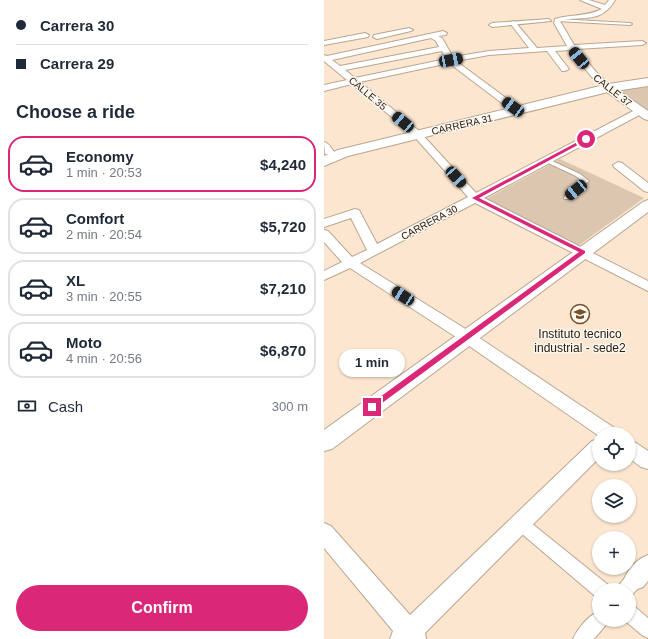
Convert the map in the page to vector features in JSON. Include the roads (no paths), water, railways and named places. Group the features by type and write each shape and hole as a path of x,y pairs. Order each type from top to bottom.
{"main road":[{"name":"CARRERA 31","path":"328,152 343,154 416,133 606,87 648,79"},
{"name":"CARRERA 31","path":"606,87 648,82"}],"street":[{"path":"583,0 606,8"},
{"path":"492,25 590,16 606,8 612,0"},
{"name":"CALLE 37","path":"553,20 557,23 571,48 595,77 606,87 644,114"},
{"path":"513,23 535,50"},
{"path":"396,44 377,37 409,30"},
{"path":"325,58 443,33"},
{"path":"324,43 365,35"},
{"path":"432,36 439,40 453,63 516,109"},
{"path":"324,88 489,53 642,43"},
{"path":"339,69 444,48"},
{"path":"549,49 565,69"},
{"name":"CALLE 35","path":"325,58 416,133 475,198 583,252 648,287"},
{"name":"CARRERA 30","path":"324,276 546,160 644,114"},
{"path":"618,165 648,189"},
{"path":"324,442 648,205"},
{"path":"324,223 355,213 374,251"},
{"path":"324,234 351,262 467,337 600,427"},
{"path":"324,533 409,637 520,523 592,453"},
{"path":"636,453 648,461"},
{"path":"520,523 593,583"},
{"path":"636,619 648,629"},
{"path":"582,639 593,627"}],"lane":[{"path":"553,20 630,24"},
{"path":"546,160 578,175 586,181 566,198"}],"place":[{"name":"Instituto tecnico industrial - sede2","path":"580,314"}]}
